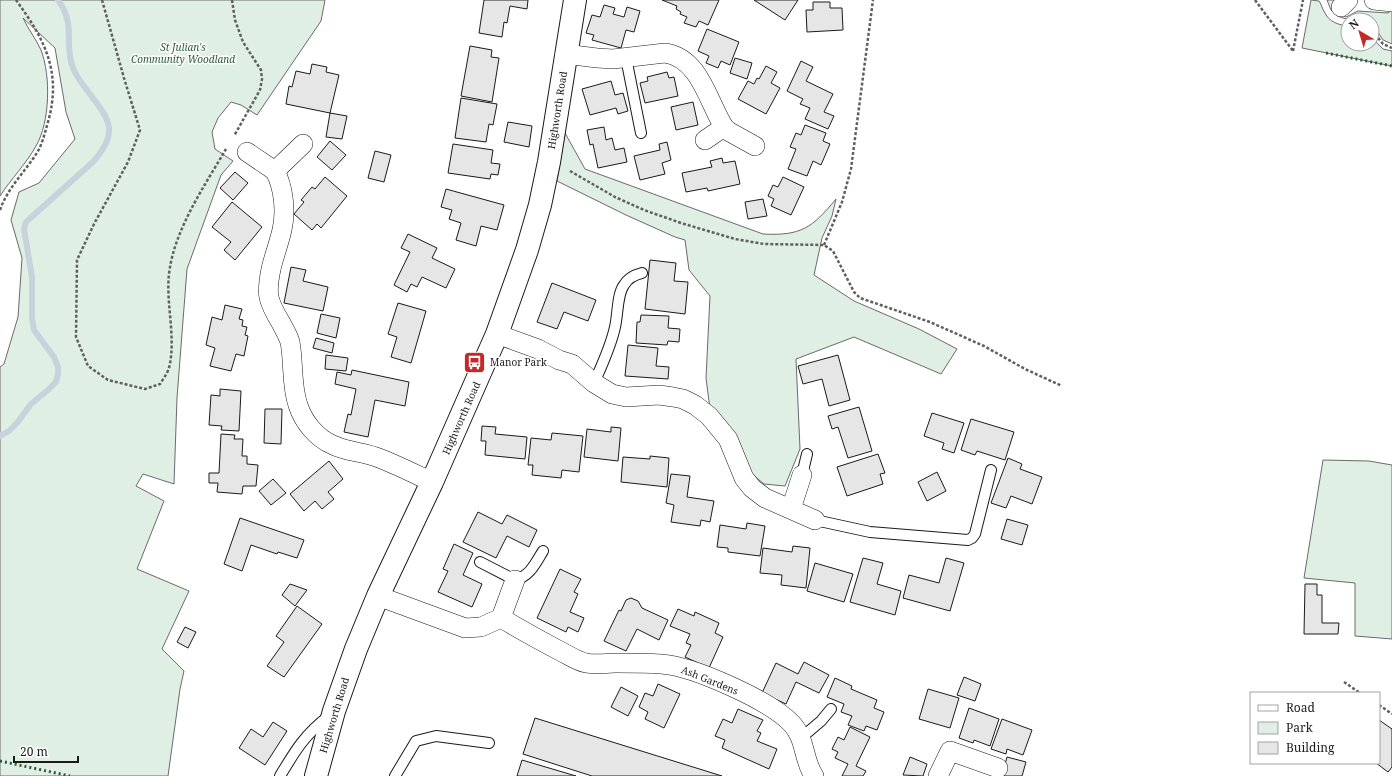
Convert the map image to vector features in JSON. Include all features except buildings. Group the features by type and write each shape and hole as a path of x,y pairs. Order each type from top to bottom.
{"street":[{"name":"Highworth Road","path":"316,776 334,713 356,649 378,596 432,482 497,334 527,250 540,205 549,162 565,54 575,0"},
{"path":"1374,0 1392,2"},
{"path":"565,54 598,58 626,58 665,53 671,54 683,60 699,78 724,127 728,131 754,146"},
{"path":"705,140 724,127"},
{"path":"275,171 304,144"},
{"path":"247,152 275,171 278,176 282,193 284,215 282,231 272,266 268,299 290,340 294,387 298,405 304,419 317,434 333,446 380,458 432,482"},
{"path":"497,334 538,349 559,360 572,364 594,383 612,394 626,397 673,397 683,399 695,405 709,416 728,439 744,478 752,488 765,498 816,520"},
{"path":"791,509 802,475"},
{"path":"378,596 465,628 481,627 501,618 515,580"},
{"name":"Ash Gardens","path":"501,618 577,661 587,664 664,664 691,670 770,707 785,717 793,725 804,743 808,766 814,776"},
{"path":"938,776 950,751 998,768"}],"lane":[{"path":"626,58 642,133"},
{"path":"594,383 615,329 620,293 623,285 634,276 642,273"},
{"path":"802,475 807,454"},
{"path":"816,520 870,532 968,540 975,534 992,470"},
{"path":"480,562 515,580 527,576 543,551"},
{"path":"801,738 821,721 831,709"},
{"path":"280,776 303,739 313,729 334,713"},
{"path":"395,776 416,742 436,736 489,743"}],"path":[{"path":"0,210 9,192 38,152 43,142 51,112 53,85 52,68 45,48 26,13 16,0"},
{"path":"102,0 140,130 128,162 94,224 77,260 76,337 88,366 108,380 145,389 160,384 168,370 172,354 169,291 170,267 179,236 193,206 230,143"},
{"path":"232,0 235,20 243,42 261,70 262,80 260,90 233,138"},
{"path":"824,245 842,202 851,170 873,0"},
{"path":"1255,0 1293,51 1302,0"},
{"path":"1380,40 1383,44 1392,48"},
{"path":"549,162 571,172 615,197 644,210 681,223 735,239 764,244 824,245 833,251 854,292 860,298 930,322 984,346 1025,369 1062,386"},
{"path":"1344,682 1359,692"},
{"path":"1380,707 1392,714"}],"green space":[{"name":"St Julian's Community Woodland","path":"0,0 325,0 321,21 257,115 241,105 231,102 218,118 212,132 215,149 233,161 221,175 187,269 177,398 174,484 143,474 136,486 164,501 137,569 189,591 162,649 184,671 180,689 168,776 0,776 0,367 4,364 18,317 22,258 11,220 19,192 39,183 75,139 66,112 55,48 23,18 41,50 48,85 48,99 41,136 28,159 0,196"},
{"path":"1311,0 1319,1 1329,19 1340,24 1340,52 1380,52 1380,46 1383,49 1392,51 1392,66 1302,48"},
{"path":"1327,0 1335,0 1335,12 1340,14 1340,17 1337,16 1331,10"},
{"path":"1392,10 1392,44 1383,40 1380,35 1380,12 1388,13"},
{"path":"565,133 585,169 763,234 787,233 805,228 820,217 836,199 832,216 822,238 814,275 854,301 919,329 957,349 941,374 854,337 796,359 800,449 785,486 764,484 752,474 710,409 706,378 710,296 689,270 685,240 626,215 557,181"},
{"path":"1323,460 1369,461 1392,465 1392,639 1355,636 1355,583 1304,578"}],"waterway":[{"path":"0,436 9,431 31,404 56,382 58,374 58,367 54,357 34,330 32,319 32,277 24,229 26,222 94,161 104,146 109,133 109,128 104,113 81,83 73,68 70,59 67,18 64,9 58,0"}],"hedge":[{"path":"1326,53 1392,66"},
{"path":"0,761 70,776"}],"place":[{"name":"Manor Park","path":"475,362"}]}
